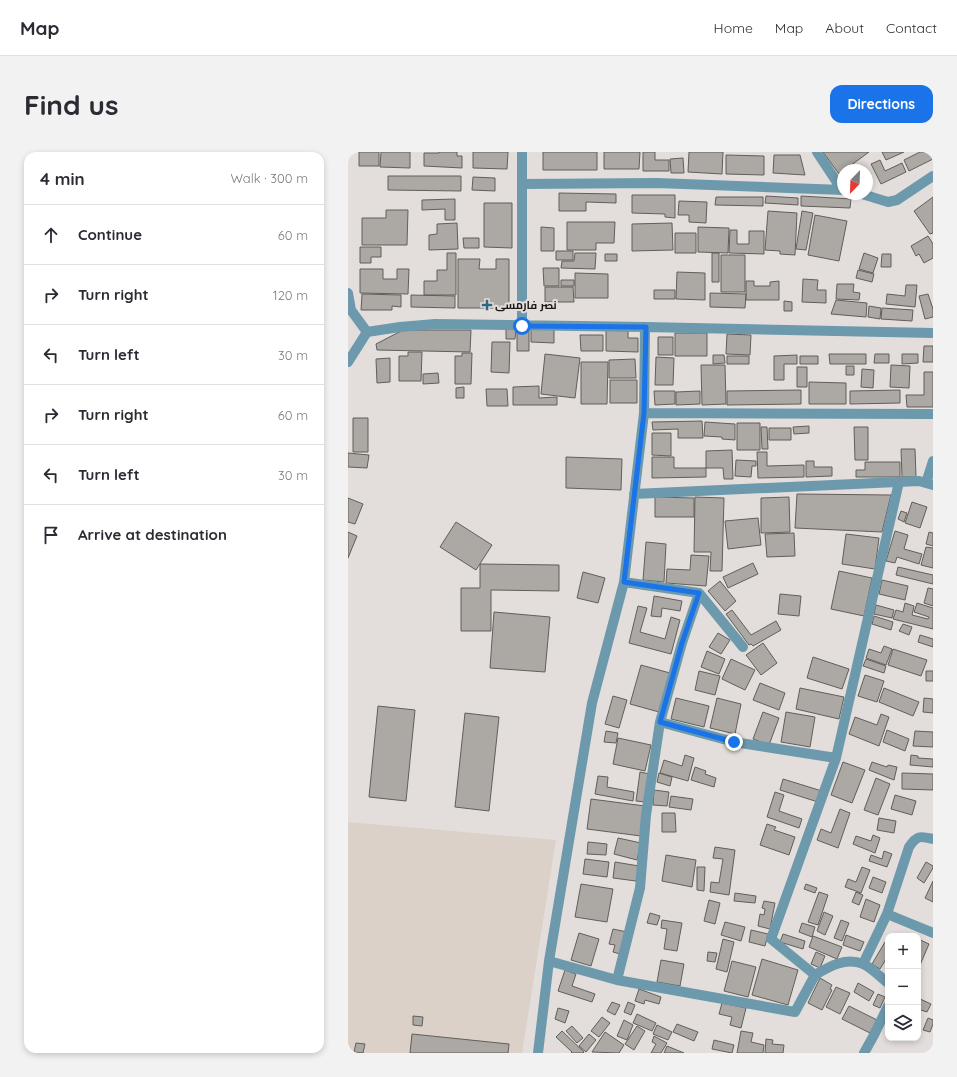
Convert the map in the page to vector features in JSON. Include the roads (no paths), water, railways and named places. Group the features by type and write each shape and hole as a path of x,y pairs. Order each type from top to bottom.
{"street":[{"path":"522,152 522,326"},
{"path":"816,152 837,182"},
{"path":"873,197 888,202 897,200 933,176"},
{"path":"522,184 657,183 837,190"},
{"path":"348,293 351,310 367,332"},
{"path":"348,362 367,332 435,324 933,333"},
{"path":"538,1053 549,961 592,703 624,582 644,413 646,327"},
{"path":"644,413 933,414"},
{"path":"634,494 919,481 930,484 933,462"},
{"path":"815,975 771,939 836,758 899,482"},
{"path":"624,582 699,593 743,647"},
{"path":"617,980 640,888 646,815 660,722 682,643 699,593"},
{"path":"660,722 734,742 836,758"},
{"path":"863,964 886,914 909,847 914,839 920,836 933,839"},
{"path":"886,914 933,933"},
{"path":"549,961 617,980 795,1012 815,975 830,966 848,960 863,964 885,981"},
{"path":"864,1053 885,1012"}],"place":[{"name":"نصر فارمسی","path":"487,305"}]}
